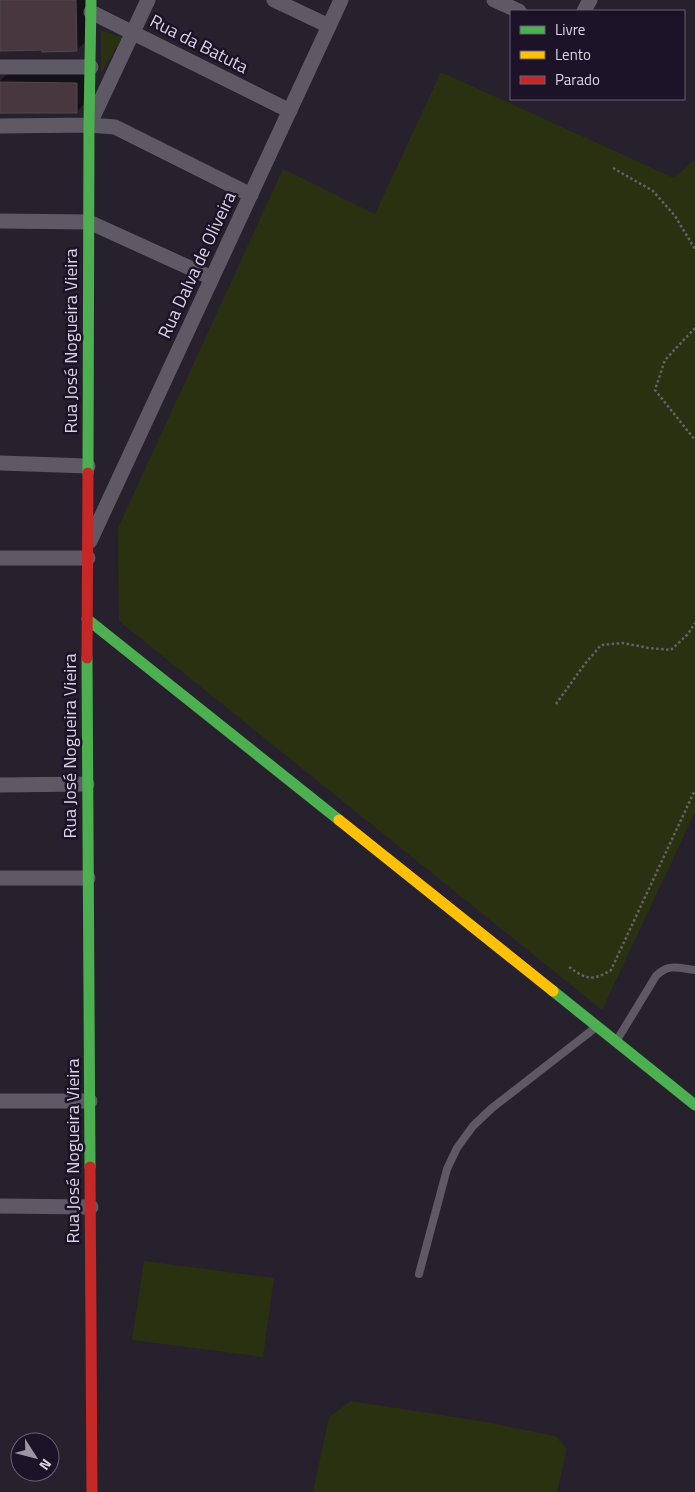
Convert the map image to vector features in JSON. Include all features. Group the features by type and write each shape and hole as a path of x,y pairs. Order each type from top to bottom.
{"street":[{"path":"89,125 148,0"},
{"path":"274,0 329,26"},
{"name":"Rua Dalva de Oliveira","path":"88,552 341,0"},
{"path":"494,0 517,10"},
{"name":"Rua da Batuta","path":"91,6 132,32 290,111"},
{"name":"Rua José Nogueira Vieira","path":"91,6 87,784 92,1492"},
{"path":"0,67 91,67"},
{"path":"0,126 89,125 115,127 251,195"},
{"path":"0,222 89,222 212,278"},
{"path":"0,463 88,466"},
{"path":"0,558 88,552"},
{"path":"87,619 695,1105"},
{"path":"0,785 87,784"},
{"path":"0,878 88,878"},
{"path":"0,1101 90,1101"},
{"path":"0,1206 91,1207"}],"lane":[{"path":"616,1042 656,976 664,969 675,967 695,970"},
{"path":"419,1274 447,1170 457,1148 473,1126 492,1108 597,1027"}],"path":[{"path":"613,168 653,190 675,216 695,249"},
{"path":"695,328 665,360 655,390 695,440"},
{"path":"556,704 601,645 623,643 671,650 688,634 695,623"},
{"path":"569,967 581,975 597,978 611,970 695,790"}],"green space":[{"path":"101,30 122,38 101,73"},
{"path":"441,72 674,178 695,159 695,812 602,1010 119,621 118,528 283,169 375,214"},
{"path":"144,1261 274,1278 263,1357 132,1340"},
{"path":"351,1401 486,1422 555,1436 567,1449 557,1492 313,1492 329,1417"}],"building":[{"path":"0,0 76,0 77,51 0,51"},
{"path":"0,82 77,83 77,113 0,113"}],"traffic: fast":[{"path":"88,473 91,0"},
{"path":"87,619 339,820"},
{"path":"87,658 90,1167"},
{"path":"553,991 695,1105"}],"traffic: slow":[{"path":"339,820 553,991"}],"traffic: jam":[{"path":"87,658 88,473"},
{"path":"90,1167 92,1492"}]}
